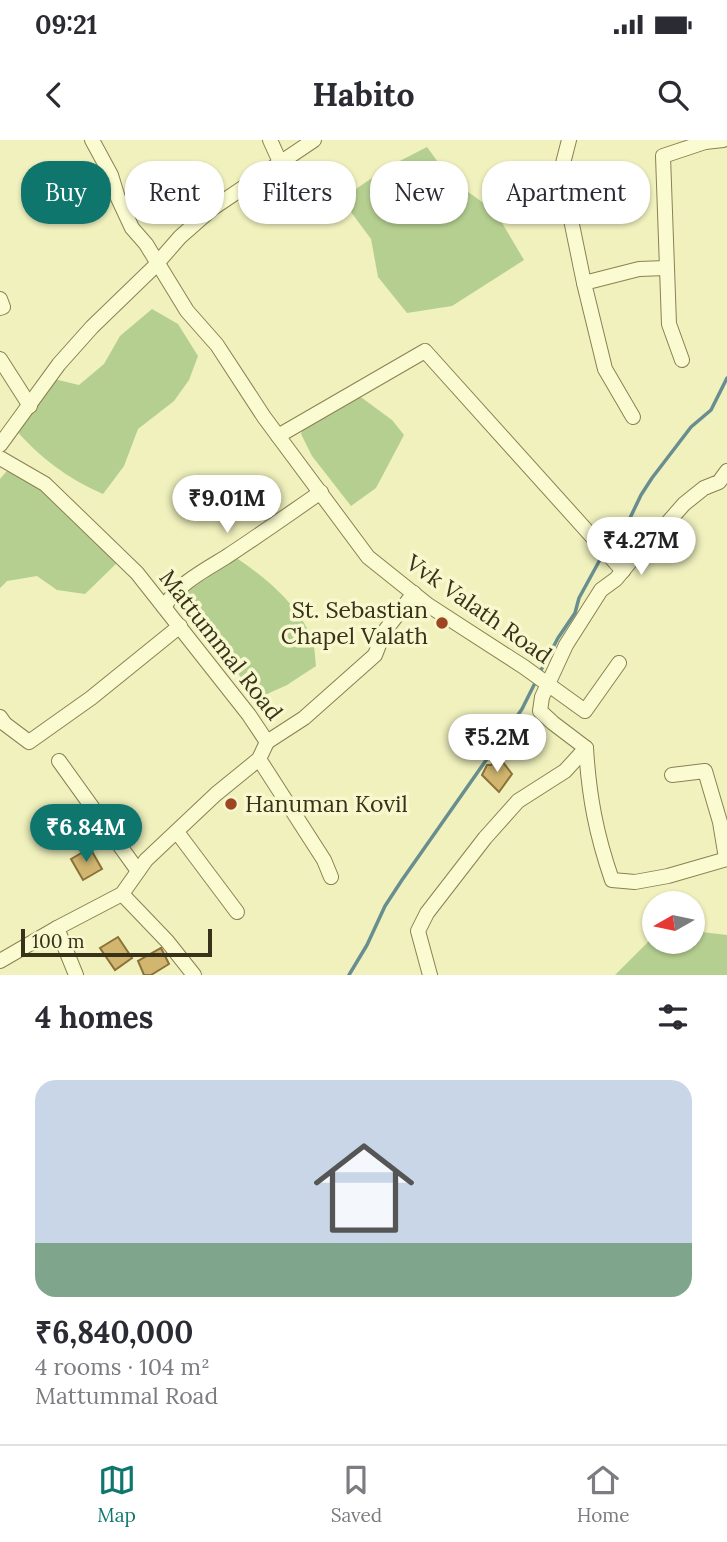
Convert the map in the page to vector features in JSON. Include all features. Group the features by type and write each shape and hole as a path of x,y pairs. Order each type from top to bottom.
{"street":[{"name":"Vvk Valath Road","path":"92,140 111,175 132,228 146,244 187,311 217,345 278,436 368,557 428,605 547,684 540,711 586,748"},
{"path":"270,140 280,161"},
{"path":"282,161 314,140"},
{"path":"569,140 561,171 583,283 605,369 633,417"},
{"path":"682,360 669,324 663,156 705,141 724,141"},
{"path":"0,445 59,364 92,327 157,264 180,237 213,208 238,191"},
{"path":"583,283 639,269 666,268"},
{"path":"0,299 0,308"},
{"path":"278,436 425,351 623,571"},
{"path":"0,359 30,407"},
{"name":"Mattummal Road","path":"0,458 45,484 137,573 249,715 267,742 259,759 216,794 177,832 138,871 122,894 0,961"},
{"path":"620,663 585,711 547,684 566,645 601,590 623,571 648,540 663,528 684,504 704,488 719,482 727,471"},
{"path":"164,607 173,592 183,588 203,569 223,559 321,492"},
{"path":"267,742 304,718 375,655 384,632 414,593"},
{"path":"2,724 29,742 91,698 180,626"},
{"path":"586,748 589,797 598,840 612,880 635,882 657,878 726,859 720,822 705,771 672,775"},
{"path":"430,975 418,930 427,913 485,838 518,801 565,771 586,748"},
{"path":"259,759 324,860 331,877"},
{"path":"59,761 138,871"},
{"path":"177,832 237,912"},
{"path":"122,894 167,941 194,975"},
{"path":"57,928 76,975"}],"green space":[{"path":"427,147 437,161 400,161"},
{"path":"370,179 370,224 468,224 468,192 482,202 482,224 503,224 524,260 452,306 407,313 378,277 371,239 356,219 356,189"},
{"path":"152,309 178,324 198,356 189,380 174,401 138,429 124,466 103,494 55,466 14,428 50,378 79,385 104,364 120,336"},
{"path":"358,395 392,420 404,435 376,488 351,506 312,456 301,434 305,421"},
{"path":"12,465 30,476 121,559 85,594 57,590 37,576 7,581 0,588 0,479"},
{"path":"235,557 290,603 306,626 314,649 316,666 287,685 256,699 230,662 182,605 178,595 194,582 206,579 220,560"},
{"path":"705,932 727,935 727,975 615,975 642,948 642,954 705,954"}],"building":[{"path":"498,759 512,774 499,792 482,775 487,765"},
{"path":"90,848 102,869 83,880 71,859"},
{"path":"118,937 132,958 115,970 100,948"},
{"path":"161,948 169,964 151,975 144,975 138,961"}],"waterway":[{"path":"608,546 617,528 630,518 652,478 691,427 711,410 727,378"},
{"path":"540,672 575,613 579,598 602,556"},
{"path":"349,975 385,906 522,709 537,679"}],"place":[{"name":"St. Sebastian Chapel Valath","path":"442,623"},
{"name":"Hanuman Kovil","path":"231,804"}]}
